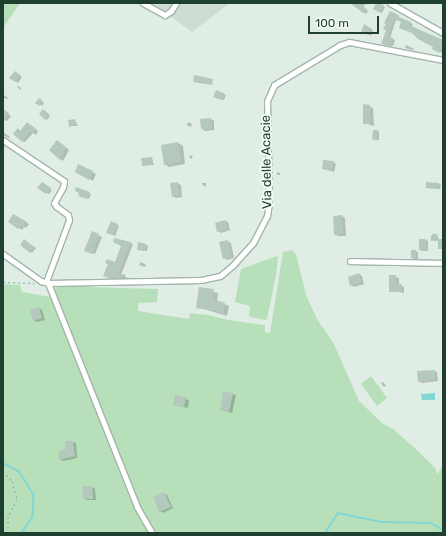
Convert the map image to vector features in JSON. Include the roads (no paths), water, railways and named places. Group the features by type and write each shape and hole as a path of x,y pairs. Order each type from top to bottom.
{"street":[{"path":"143,3 164,16 171,11 176,3"},
{"path":"390,3 443,33"},
{"name":"Via delle Acacie","path":"47,283 201,280 220,276 233,266 253,243 268,216 267,101 274,85 340,45 349,42 443,60"},
{"path":"3,140 64,181 63,187 54,203 68,215 69,220 47,283"},
{"path":"3,254 47,283 138,507 152,533"},
{"path":"350,261 443,263"}],"water":[{"path":"435,393 435,400 422,400 421,394"}],"waterway":[{"path":"3,463 19,471 34,495 33,517 22,533"},
{"path":"325,533 338,513 381,522 431,523 443,530"}]}
